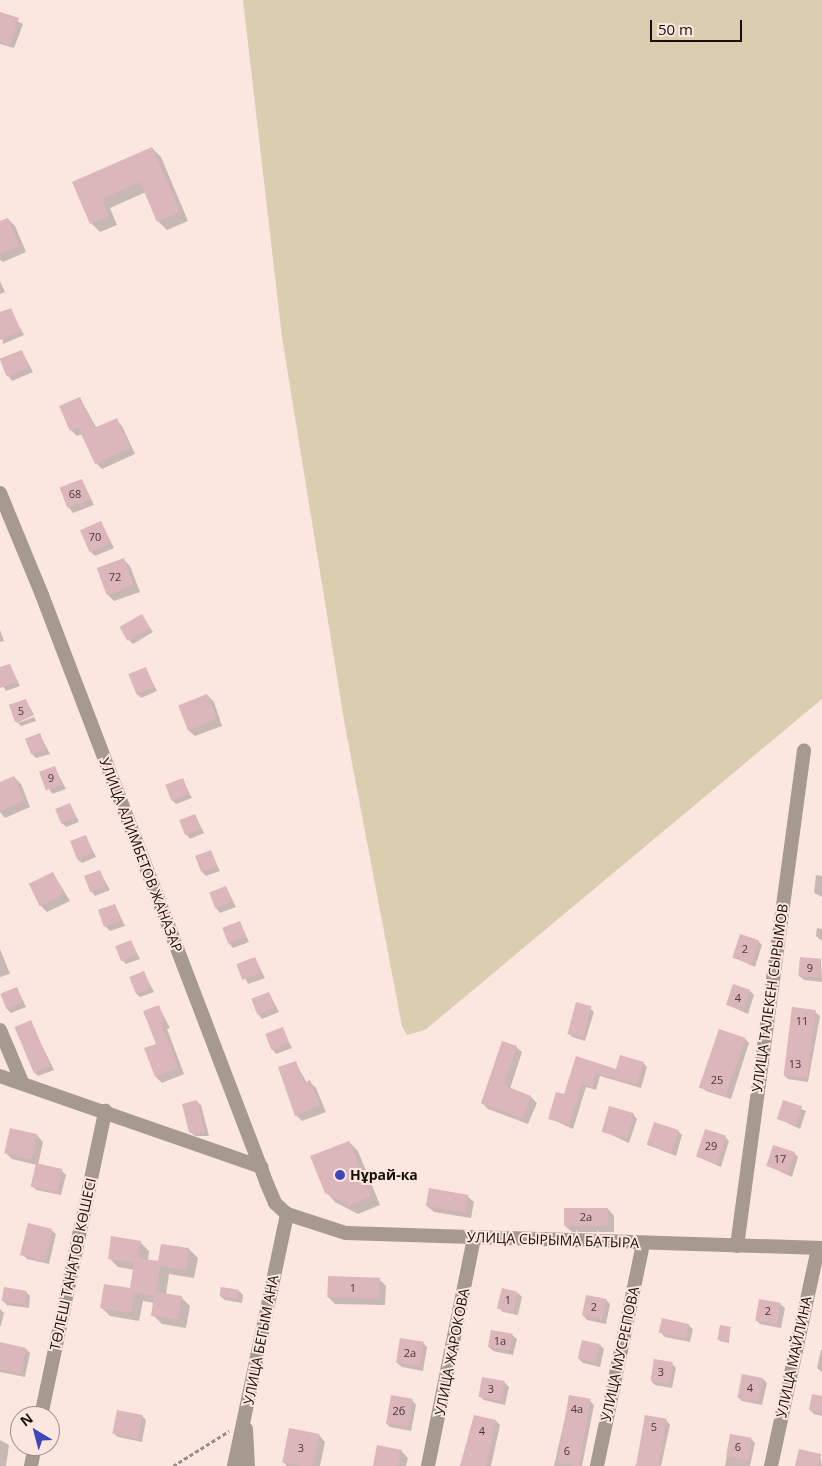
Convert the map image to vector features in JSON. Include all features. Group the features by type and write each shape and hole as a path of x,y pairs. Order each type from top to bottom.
{"street":[{"name":"УЛИЦА АЛИМБЕТОВ ЖАНАЗАР","path":"0,493 275,1203 287,1214"},
{"name":"УЛИЦА ТАЛЕКЕН СЫРЫМОВ","path":"736,1246 804,750"},
{"path":"0,1030 22,1082"},
{"path":"0,1076 22,1082 262,1167"},
{"name":"ТӨЛЕШ ТАНАТОВ КӨШЕСІ","path":"43,1406 105,1111"},
{"name":"УЛИЦА СЫРЫМА БАТЫРА","path":"287,1214 346,1233 820,1248"},
{"name":"УЛИЦА БЕГЫМ АНА","path":"234,1466 245,1421 287,1214"},
{"name":"УЛИЦА ЖАРОКОВА","path":"428,1466 474,1238"},
{"name":"УЛИЦА МУСРЕПОВА","path":"597,1466 643,1243"},
{"name":"УЛИЦА МАЙЛИНА","path":"771,1466 820,1248"},
{"path":"245,1421 248,1466"}],"path":[{"path":"173,1466 245,1421"}],"shaded area":[{"path":"243,0 822,0 822,699 425,1030 407,1035 402,1026 345,726 282,337"}],"building":[{"path":"0,12 19,18 10,45 0,42"},
{"path":"152,147 180,212 157,222 140,182 102,199 109,216 90,224 72,182"},
{"path":"8,218 20,246 0,254 0,221"},
{"path":"11,308 21,331 0,340 0,312"},
{"path":"22,350 29,368 6,376 0,358"},
{"path":"80,397 94,428 117,418 130,448 95,464 78,427 70,431 59,406"},
{"path":"82,479 90,500 67,508 60,488"},
{"path":"101,521 111,543 90,552 80,530"},
{"path":"124,558 134,585 107,595 97,568"},
{"path":"142,614 150,628 127,641 119,627"},
{"path":"10,664 17,682 0,688 0,667"},
{"path":"146,667 154,687 137,695 128,674"},
{"path":"207,694 217,719 188,731 178,706"},
{"path":"26,699 32,716 15,722 9,705"},
{"path":"40,733 46,749 31,755 25,739"},
{"path":"55,766 62,785 46,791 39,772"},
{"path":"14,776 25,800 0,811 0,782"},
{"path":"183,778 189,794 171,801 165,785"},
{"path":"70,803 76,818 61,824 55,809"},
{"path":"195,814 201,829 185,835 179,820"},
{"path":"86,835 93,853 77,859 70,841"},
{"path":"211,850 217,866 201,872 195,856"},
{"path":"100,870 106,886 90,892 84,876"},
{"path":"53,872 64,894 40,906 29,884"},
{"path":"226,886 232,902 215,908 209,892"},
{"path":"115,904 121,921 104,927 98,910"},
{"path":"240,921 246,937 228,944 222,928"},
{"path":"740,934 759,940 751,964 732,958"},
{"path":"131,940 137,955 121,961 115,946"},
{"path":"255,957 261,973 242,980 236,964"},
{"path":"800,957 821,959 819,978 798,976"},
{"path":"144,971 151,988 136,994 129,977"},
{"path":"733,984 750,990 743,1011 726,1005"},
{"path":"17,987 23,1002 6,1009 0,994"},
{"path":"269,992 275,1008 257,1015 251,999"},
{"path":"576,1002 591,1006 583,1038 567,1034"},
{"path":"159,1005 165,1022 161,1023 178,1068 155,1077 144,1048 156,1044 143,1011"},
{"path":"792,1007 816,1010 807,1078 784,1075"},
{"path":"31,1020 51,1066 34,1073 14,1027"},
{"path":"283,1027 289,1043 271,1050 265,1034"},
{"path":"719,1029 745,1038 725,1097 699,1088"},
{"path":"502,1041 517,1046 504,1085 531,1096 523,1119 481,1103"},
{"path":"620,1055 644,1062 637,1085 596,1073 592,1087 582,1084 569,1125 548,1119 556,1092 564,1094 576,1056 616,1069"},
{"path":"296,1061 304,1083 310,1080 320,1105 295,1116 278,1067"},
{"path":"197,1100 205,1132 196,1135 189,1132 182,1104"},
{"path":"783,1100 802,1106 796,1125 777,1119"},
{"path":"609,1106 634,1113 627,1139 602,1132"},
{"path":"654,1122 679,1130 671,1153 647,1145"},
{"path":"10,1128 37,1134 31,1160 4,1153"},
{"path":"705,1129 726,1136 717,1163 696,1157"},
{"name":"Нұрай-ка","path":"349,1141 371,1196 349,1206 325,1193 310,1156"},
{"path":"773,1145 795,1152 788,1173 766,1166"},
{"path":"36,1163 62,1169 57,1192 31,1186"},
{"path":"429,1188 468,1195 465,1213 426,1206"},
{"path":"564,1208 608,1208 608,1226 564,1226"},
{"path":"28,1223 52,1229 44,1261 20,1255"},
{"path":"111,1236 141,1241 138,1258 158,1261 161,1244 189,1248 186,1270 160,1266 156,1292 182,1296 178,1320 151,1316 154,1296 134,1293 131,1313 100,1308 104,1284 130,1288 134,1263 108,1259"},
{"path":"328,1276 380,1278 379,1299 327,1297"},
{"path":"4,1287 27,1291 24,1305 2,1301"},
{"path":"221,1287 239,1290 237,1299 220,1296"},
{"path":"502,1288 518,1292 512,1312 497,1308"},
{"path":"586,1295 607,1299 603,1320 582,1316"},
{"path":"759,1299 781,1303 777,1324 755,1321"},
{"path":"662,1318 689,1324 686,1339 659,1333"},
{"path":"720,1325 731,1327 728,1342 717,1340"},
{"path":"491,1330 513,1334 510,1351 488,1347"},
{"path":"400,1338 424,1342 420,1366 396,1363"},
{"path":"582,1340 600,1344 595,1363 578,1359"},
{"path":"0,1342 26,1348 21,1374 0,1369"},
{"path":"654,1359 673,1362 669,1384 651,1381"},
{"path":"742,1374 763,1378 758,1402 737,1398"},
{"path":"482,1377 505,1381 501,1401 479,1397"},
{"path":"812,1394 822,1396 822,1413 809,1410"},
{"path":"391,1395 413,1399 408,1427 386,1424"},
{"path":"569,1395 591,1399 579,1466 557,1463"},
{"path":"117,1410 143,1415 138,1439 112,1434"},
{"path":"474,1415 496,1420 486,1466 460,1466"},
{"path":"645,1415 667,1419 658,1466 636,1466"},
{"path":"289,1428 319,1434 313,1466 282,1462"},
{"path":"730,1434 752,1438 748,1460 726,1457"},
{"path":"377,1445 402,1450 398,1466 373,1466"},
{"path":"799,1449 821,1454 818,1466 795,1466"}],"place":[{"name":"Нұрай-ка","path":"340,1175"}]}
